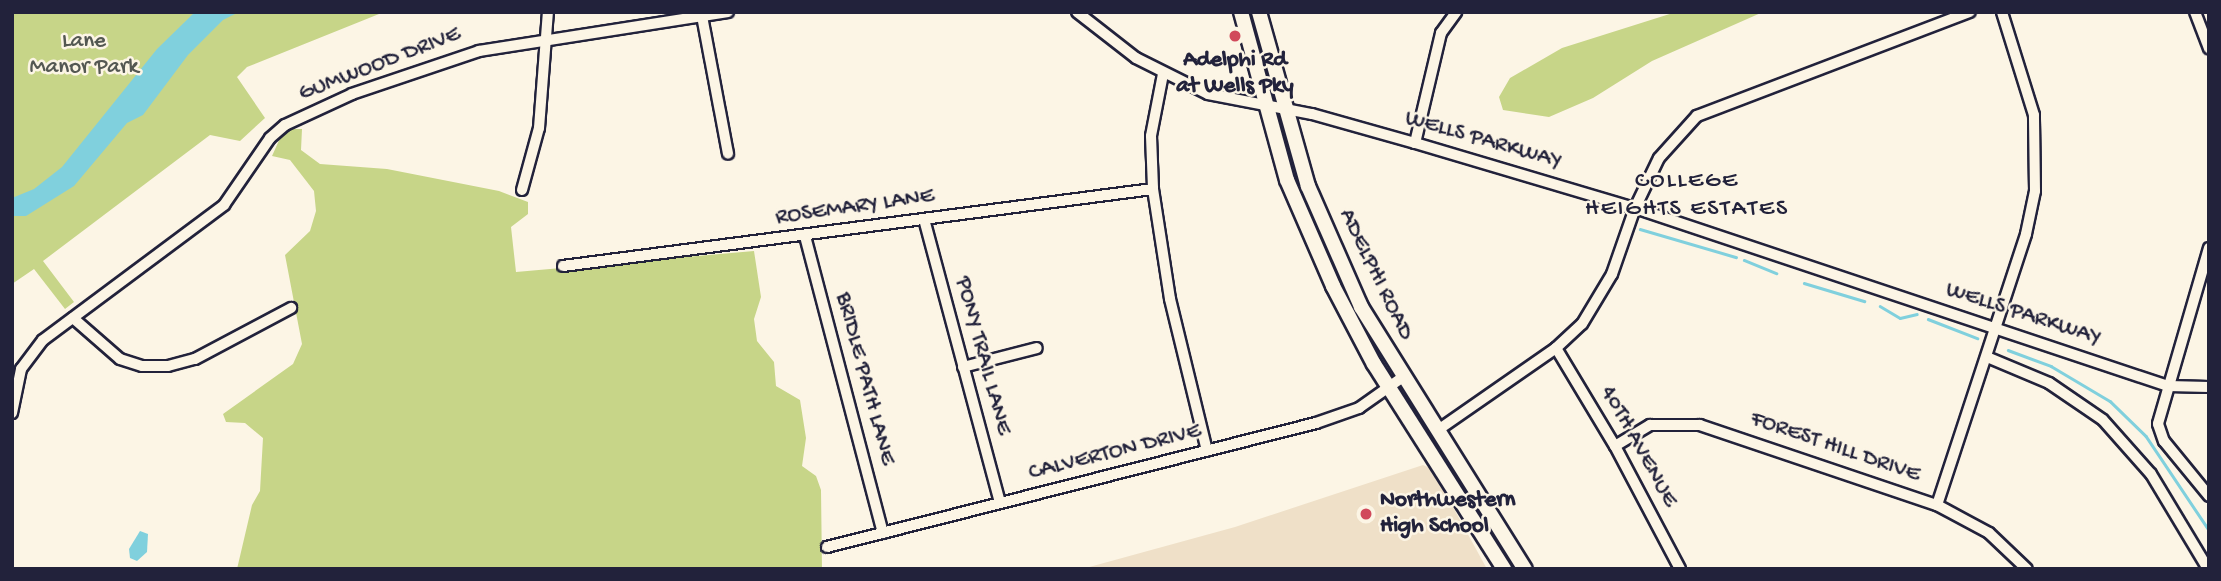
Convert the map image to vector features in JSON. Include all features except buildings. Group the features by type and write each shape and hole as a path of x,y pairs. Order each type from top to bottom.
{"main road":[{"name":"ADELPHI ROAD","path":"1241,12 1264,105 1308,230 1348,319 1504,569"},
{"name":"ADELPHI ROAD","path":"1259,12 1285,108 1324,222 1370,324 1525,569"}],"street":[{"path":"522,190 539,128 548,12"},
{"name":"GUMWOOD DRIVE","path":"12,413 16,384 31,353 73,318 224,205 270,138 285,125 352,94 451,58 546,37 728,12"},
{"name":"WELLS PARKWAY","path":"1077,12 1163,74 1208,94 1285,108 1415,143 1635,208 2168,386 2209,387"},
{"path":"1438,430 1556,348 1582,324 1605,288 1635,208 1666,147 1697,116 1970,12"},
{"path":"1937,505 2026,234 2038,165 2030,99 2002,12"},
{"path":"2195,12 2209,48"},
{"path":"1415,143 1441,33 1450,14"},
{"path":"702,16 728,155"},
{"path":"1163,74 1151,136 1153,189 1170,299 1207,451"},
{"name":"ROSEMARY LANE","path":"563,266 1153,189"},
{"name":"PONY TRAIL LANE","path":"924,219 1000,503"},
{"name":"BRIDLE PATH LANE","path":"805,236 883,533"},
{"path":"2209,248 2159,415 2160,432 2209,496"},
{"path":"73,318 120,359 142,366 168,366 195,359 290,308"},
{"path":"963,367 1037,348"},
{"name":"40TH AVENUE","path":"1556,348 1615,446 1680,569"},
{"path":"1987,357 2049,383 2103,419 2151,474 2208,569"},
{"name":"CALVERTON DRIVE","path":"827,548 1349,412 1403,377"},
{"name":"FOREST HILL DRIVE","path":"1615,446 1650,425 1690,422 1937,505 1989,533 2027,569"}],"shaded area":[{"name":"Northwestern High School","path":"1423,465 1432,469 1487,569 1082,569 1235,527"}],"green space":[{"name":"Lane Manor Park","path":"12,12 384,12 247,67 237,77 265,118 240,141 210,135 43,261 74,302 65,309 34,269 12,284"},
{"path":"1676,12 1763,12 1652,61 1593,98 1549,117 1503,110 1499,97 1510,78 1562,48"},
{"path":"293,129 302,129 301,150 320,164 387,169 499,191 528,202 528,214 511,227 516,272 754,251 761,297 754,319 757,341 774,362 776,386 800,400 806,438 802,466 816,476 821,490 822,569 237,569 252,505 260,491 263,438 245,423 226,422 223,414 293,364 302,344 285,255 310,231 316,211 314,191 290,160 272,156 281,136"}],"water":[{"path":"195,12 239,12 223,20 188,55 143,115 127,123 74,186 26,216 12,216 12,198 34,189 62,167 157,49"},
{"path":"140,531 148,534 147,552 137,561 130,558 129,549"}],"waterway":[{"path":"1640,229 1736,257"},
{"path":"1744,260 1777,273"},
{"path":"1804,283 1864,301"},
{"path":"1880,306 1900,318 1917,314"},
{"path":"1928,319 1977,338"},
{"path":"2008,350 2051,366 2110,401 2146,436 2209,530"}],"place":[{"name":"Adelphi Rd at Wells Pky","path":"1235,36"},
{"name":"Northwestern High School","path":"1366,514"}],"district":[{"name":"COLLEGE HEIGHTS ESTATES","path":"1687,196"}]}
